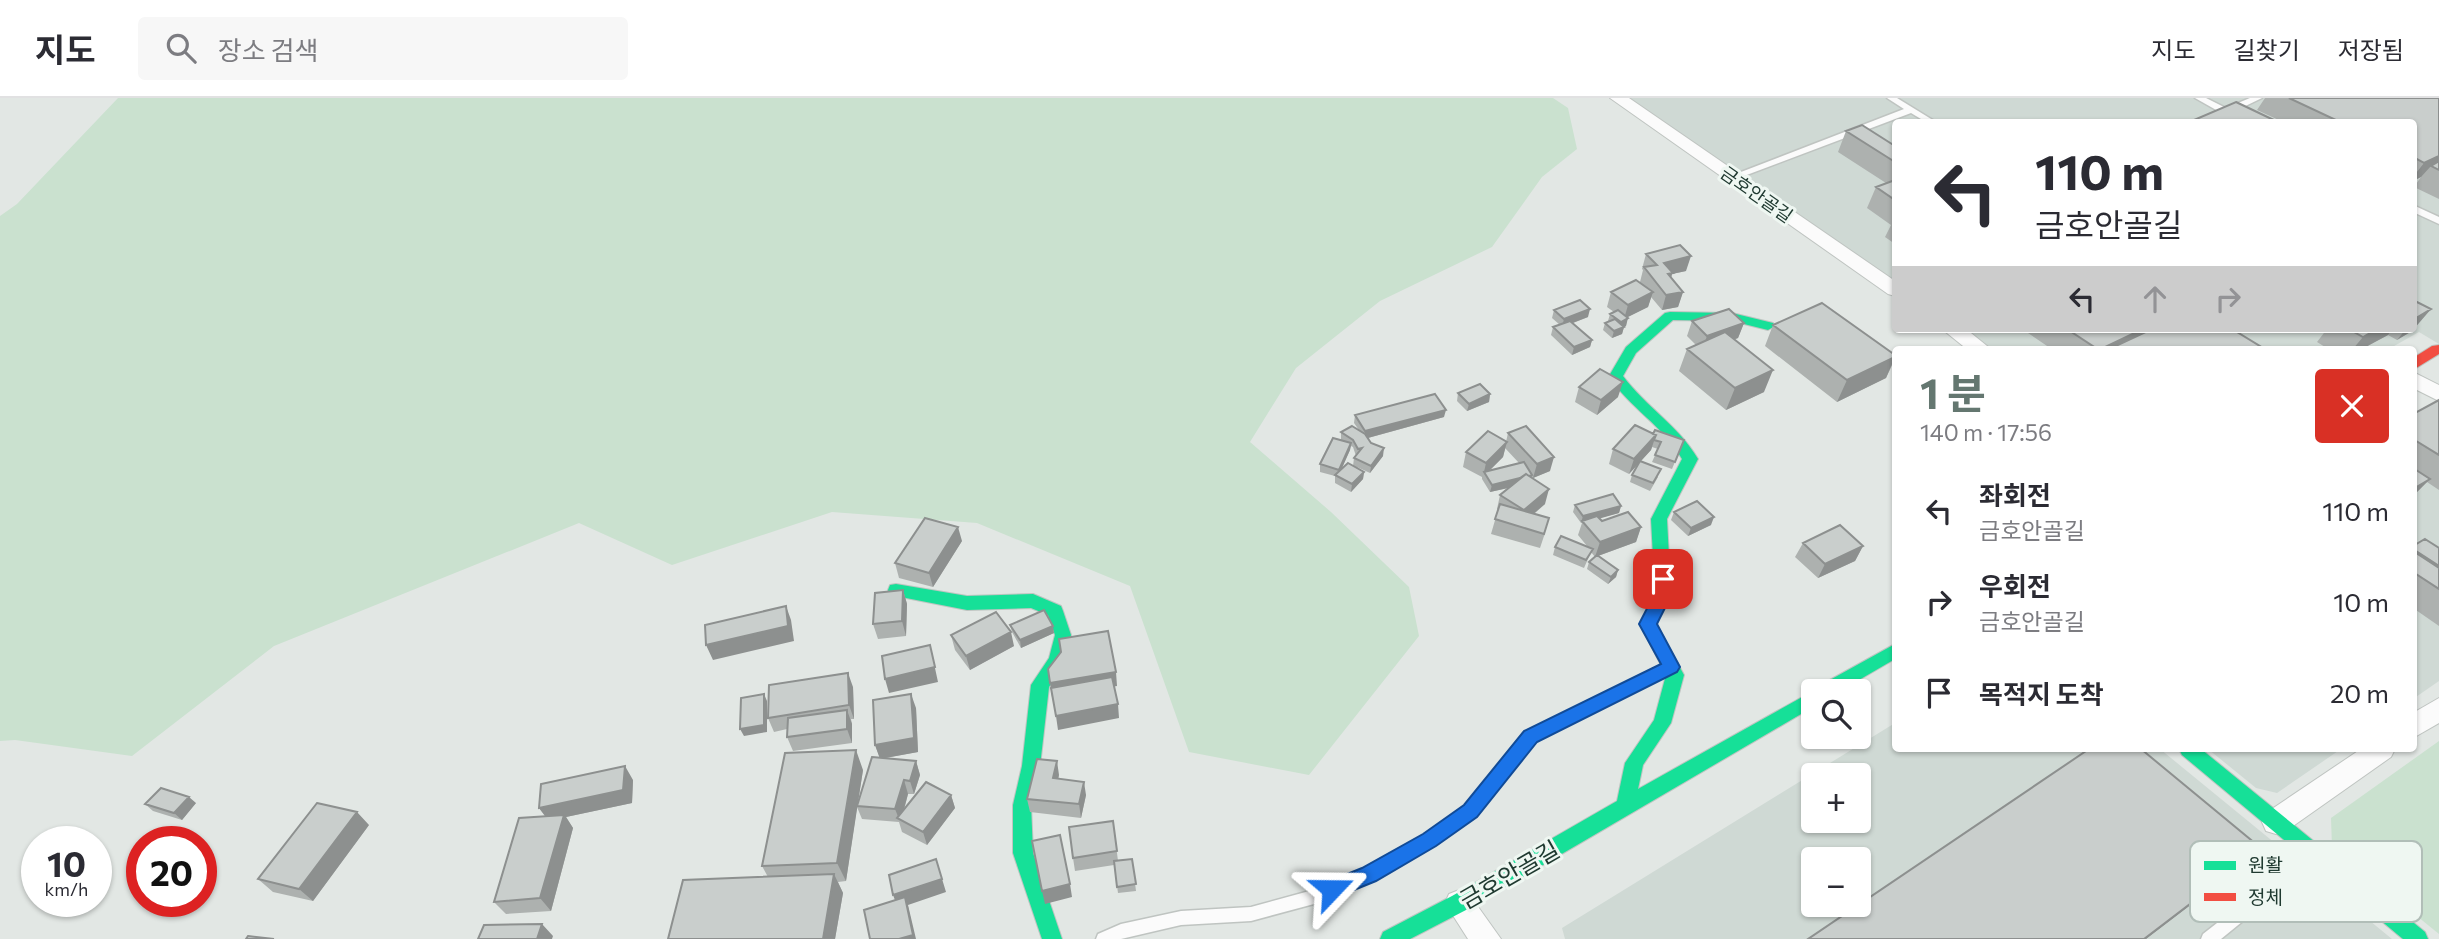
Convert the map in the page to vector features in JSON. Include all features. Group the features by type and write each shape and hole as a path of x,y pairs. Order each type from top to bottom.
{"street":[{"name":"금호안골길","path":"1618,98 1892,288"},
{"path":"1626,806 1633,763 1662,723 1675,675 1648,624 1663,595 1659,519 1690,460 1686,447 1662,423 1631,399 1616,376 1620,362 1633,347 1657,330 1670,316 1727,315 1749,318 1768,326"},
{"path":"1958,333 1976,346"},
{"path":"2417,362 2438,347"},
{"path":"2417,381 2439,394"},
{"path":"896,590 967,603 1033,601 1055,611 1063,635 1057,660 1040,685 1031,766 1022,805 1023,853 1052,939"},
{"path":"1846,679 1892,653"},
{"name":"금호안골길","path":"1390,939 1459,903 1801,705"},
{"path":"2417,724 2439,709"},
{"path":"2192,752 2299,841"},
{"path":"2276,822 2378,752"},
{"path":"1459,903 1486,939"},
{"path":"2397,922 2418,939"}],"lane":[{"path":"1891,98 1927,119"},
{"path":"2199,98 2241,119"},
{"path":"2207,119 2258,98"},
{"path":"1733,177 1911,110"},
{"path":"2417,210 2439,222"},
{"path":"2417,219 2427,215"},
{"path":"1104,939 1121,931 1181,918 1251,914 1314,897 1369,874 1429,840 1471,811 1530,736 1671,667"},
{"path":"2208,939 2230,922"}],"shaded area":[{"path":"1626,98 2439,98 2439,344 2419,332 2394,346 1986,346 1967,333 2417,333 2417,119 1892,119 1892,281"},
{"path":"2439,417 2439,681 2417,696 2417,419"},
{"path":"1892,725 1892,752 2164,752 2272,841 2190,841 2190,922 2371,922 2392,939 1565,939 1562,928 1801,781 1801,833 1871,833 1871,763 1830,763 1853,749 1871,749 1871,738"},
{"path":"2212,752 2337,752 2277,793 2256,788"}],"green space":[{"path":"118,98 1553,98 1568,108 1577,149 1542,177 1492,247 1380,301 1296,368 1250,442 1331,512 1409,587 1419,636 1309,775 1189,752 1130,586 977,523 832,512 672,565 579,523 274,646 132,756 15,740 0,741 0,216 17,204"},
{"path":"2439,741 2439,934 2422,920 2422,841 2332,841 2331,818"}],"building":[{"path":"2289,98 2439,98 2439,156 2424,163 2417,159 2417,119 2334,119"},
{"path":"2236,102 2272,119 2196,119"},
{"path":"1862,125 1892,144 1892,160 1846,131"},
{"path":"2439,161 2439,170 2431,166"},
{"path":"1892,181 1892,198 1876,187"},
{"path":"1680,245 1691,256 1664,263 1673,273 1668,274 1683,292 1666,295 1644,267 1657,265 1646,254"},
{"path":"1636,280 1653,292 1628,305 1611,292"},
{"path":"1580,300 1590,309 1564,319 1554,310"},
{"path":"2417,302 2431,309 2417,317"},
{"path":"1822,303 1892,353 1892,358 1847,380 1773,325"},
{"path":"1729,309 1744,323 1707,336 1692,321"},
{"path":"1618,310 1628,318 1621,322 1610,314"},
{"path":"1615,319 1624,327 1614,331 1605,323"},
{"path":"1570,321 1592,340 1574,347 1553,327"},
{"path":"1725,332 1773,370 1735,388 1687,349"},
{"path":"2073,333 2135,333 2107,346 2093,346"},
{"path":"2143,333 2239,333 2260,346 2116,346"},
{"path":"1600,369 1623,382 1601,400 1579,387"},
{"path":"1480,384 1490,394 1469,404 1458,393"},
{"path":"1435,394 1446,410 1365,431 1355,415"},
{"path":"2439,400 2439,455 2417,441 2417,412"},
{"path":"1635,425 1656,435 1634,459 1613,449"},
{"path":"1352,426 1365,434 1371,443 1384,448 1371,466 1354,458 1362,448 1358,449 1353,440 1341,432"},
{"path":"1526,426 1554,457 1537,464 1508,433"},
{"path":"1655,430 1684,440 1675,462 1655,455 1661,442 1654,440"},
{"path":"1488,431 1507,442 1486,463 1466,452"},
{"path":"1333,438 1351,443 1339,470 1320,464"},
{"path":"1640,461 1661,469 1653,483 1632,475"},
{"path":"1524,462 1532,475 1526,474 1492,485 1484,472"},
{"path":"1348,463 1364,472 1352,484 1335,475"},
{"path":"2417,471 2430,479 2417,487"},
{"path":"1526,474 1549,489 1524,510 1500,495"},
{"path":"1613,494 1621,506 1583,516 1575,505"},
{"path":"1697,501 1714,517 1691,528 1674,512"},
{"path":"1500,504 1549,518 1544,534 1495,519"},
{"path":"1628,512 1641,527 1600,542 1582,521 1597,516 1602,521"},
{"path":"925,518 958,527 929,573 895,563"},
{"path":"1840,525 1863,546 1825,564 1803,543"},
{"path":"1561,536 1593,549 1586,560 1555,547"},
{"path":"2425,539 2439,548 2439,566 2417,552 2417,544"},
{"path":"2417,554 2439,568 2439,589 2417,575"},
{"path":"1597,555 1618,570 1611,577 1589,562"},
{"path":"903,590 902,621 873,624 875,593"},
{"path":"786,606 788,626 706,645 705,625"},
{"path":"1044,610 1053,626 1020,640 1010,625"},
{"path":"996,612 1011,632 966,656 951,635"},
{"path":"1108,631 1116,672 1050,683 1048,669 1061,652 1059,639"},
{"path":"930,645 935,667 885,679 882,656"},
{"path":"848,673 849,705 768,718 769,685"},
{"path":"1112,677 1118,704 1056,716 1051,688"},
{"path":"764,694 764,725 740,729 741,698"},
{"path":"911,694 914,738 875,745 873,700"},
{"path":"847,710 847,729 787,737 788,718"},
{"path":"856,750 837,863 762,866 785,753"},
{"path":"2085,752 2145,752 2252,841 2190,841 2190,904 2144,939 1808,939 1841,917 1871,917 1871,896"},
{"path":"872,757 916,761 910,781 904,780 895,809 857,806"},
{"path":"1037,759 1057,761 1053,778 1084,782 1079,804 1027,799"},
{"path":"625,766 623,790 539,808 541,784"},
{"path":"926,782 951,795 923,832 897,818"},
{"path":"161,788 189,797 174,813 145,804"},
{"path":"317,803 357,812 299,889 258,879"},
{"path":"564,815 540,898 494,902 519,818"},
{"path":"1113,821 1117,851 1073,858 1069,827"},
{"path":"1060,835 1070,884 1042,891 1032,841"},
{"path":"936,859 942,879 893,895 889,875"},
{"path":"1132,859 1136,884 1117,887 1114,861"},
{"path":"834,874 823,939 668,939 683,880"},
{"path":"905,897 913,935 899,939 870,939 864,910"},
{"path":"542,924 537,939 478,939 484,925"},
{"path":"248,936 274,939 246,939"}],"traffic: fast":[{"path":"1626,806 1634,763 1662,723 1675,675 1648,624 1663,595 1659,519 1690,459 1675,436 1624,388 1616,376 1631,350 1670,316 1732,317 1768,326"},
{"path":"896,590 967,603 1033,601 1055,611 1063,635 1057,660 1040,685 1031,766 1022,805 1023,853 1052,939"},
{"path":"1846,679 1892,653"},
{"path":"1390,939 1459,903 1801,705"},
{"path":"2192,752 2299,841"},
{"path":"2397,922 2418,939"}],"traffic: jam":[{"path":"2417,362 2437,349"}],"route":[{"path":"1332,889 1369,874 1429,840 1471,811 1530,736 1671,667 1648,624 1663,595 1663,579"}]}
